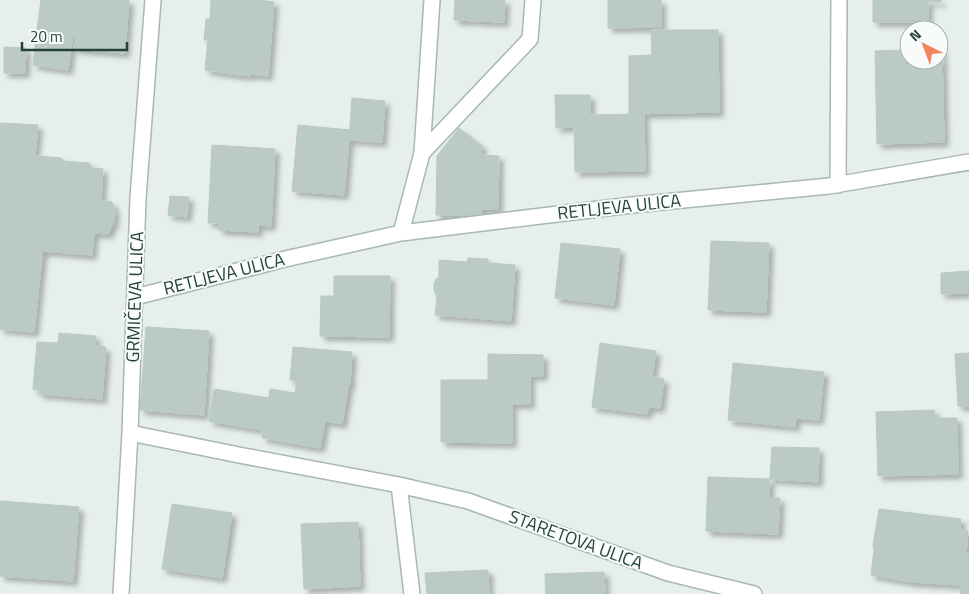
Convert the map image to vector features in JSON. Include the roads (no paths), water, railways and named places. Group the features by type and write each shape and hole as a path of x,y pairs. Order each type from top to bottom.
{"street":[{"name":"GRMIČEVA ULICA","path":"121,594 130,433 138,198 153,0"},
{"path":"401,233 422,153 432,0"},
{"path":"422,153 530,39 533,0"},
{"path":"838,185 839,0"},
{"name":"RETLJEVA ULICA","path":"135,297 285,258 401,233 632,205 838,185 969,162"},
{"name":"STARETOVA ULICA","path":"130,433 399,485 468,501 668,573 754,594"},
{"path":"399,485 412,594"}]}
